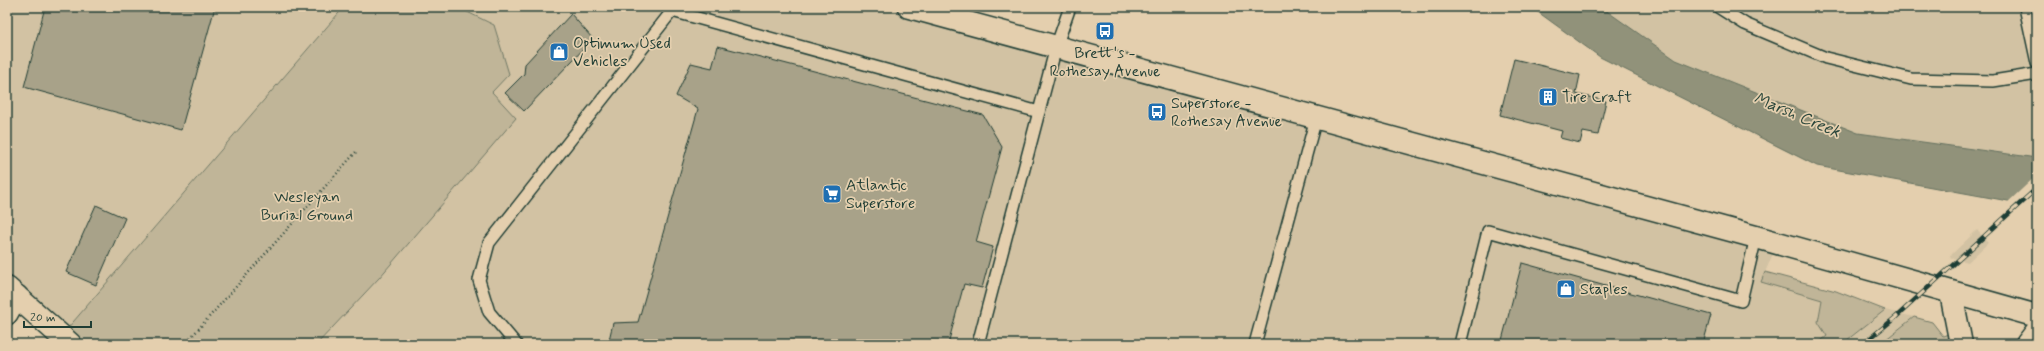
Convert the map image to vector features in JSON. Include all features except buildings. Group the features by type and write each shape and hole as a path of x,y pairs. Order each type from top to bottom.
{"main road":[{"path":"909,7 1756,237 2037,316"},
{"path":"1951,293 1961,344"},
{"path":"10,299 70,344"},
{"path":"2027,344 2037,331"}],"lane":[{"path":"978,344 1056,47 1070,7"},
{"path":"1718,7 1745,24 1826,58 1911,79 1993,81 2037,74"},
{"path":"2026,7 2037,63"},
{"path":"516,344 489,312 479,280 490,243 673,9 1039,112"},
{"path":"1255,344 1316,118"},
{"path":"1460,344 1488,231 1741,301 1756,237"}],"path":[{"path":"185,344 356,152"}],"shaded area":[{"path":"7,7 344,7 61,336 7,288"},
{"path":"457,7 909,7 1777,244 1761,282 1822,300 1818,322 1828,336 1817,344 317,344 379,278 515,118 492,92 494,25"},
{"path":"1601,7 2037,7 2037,158 1858,133 1676,60"},
{"path":"1977,230 1988,243 1968,262 1949,257"},
{"path":"1885,310 1914,317 1880,344 1842,344"}],"green space":[{"name":"Wesleyan Burial Ground","path":"344,7 457,7 494,25 509,74 492,92 516,118 379,278 317,344 70,344 61,336"},
{"path":"1765,272 1836,291 1885,310 1842,344 1817,344 1827,336 1818,322 1822,300 1761,282"},
{"path":"1914,317 1932,322 1943,336 1948,334 1950,344 1880,344"}],"water":[{"name":"Marsh Creek","path":"1531,7 1601,7 1676,60 1858,133 2037,158 2037,203 2019,203 1817,166 1600,57"}],"pier":[{"path":"2037,175 2037,198 2029,205 2007,203"}],"railway":[{"path":"1863,344 1896,317 2037,188"}],"place":[{"name":"Brett's - Rothesay Avenue","path":"1105,31"},
{"name":"Optimum Used Vehicles","path":"559,52"},
{"name":"Tire Craft","path":"1548,97"},
{"name":"Superstore - Rothesay Avenue","path":"1157,112"},
{"name":"Atlantic Superstore","path":"832,194"},
{"name":"Staples","path":"1566,289"}]}
